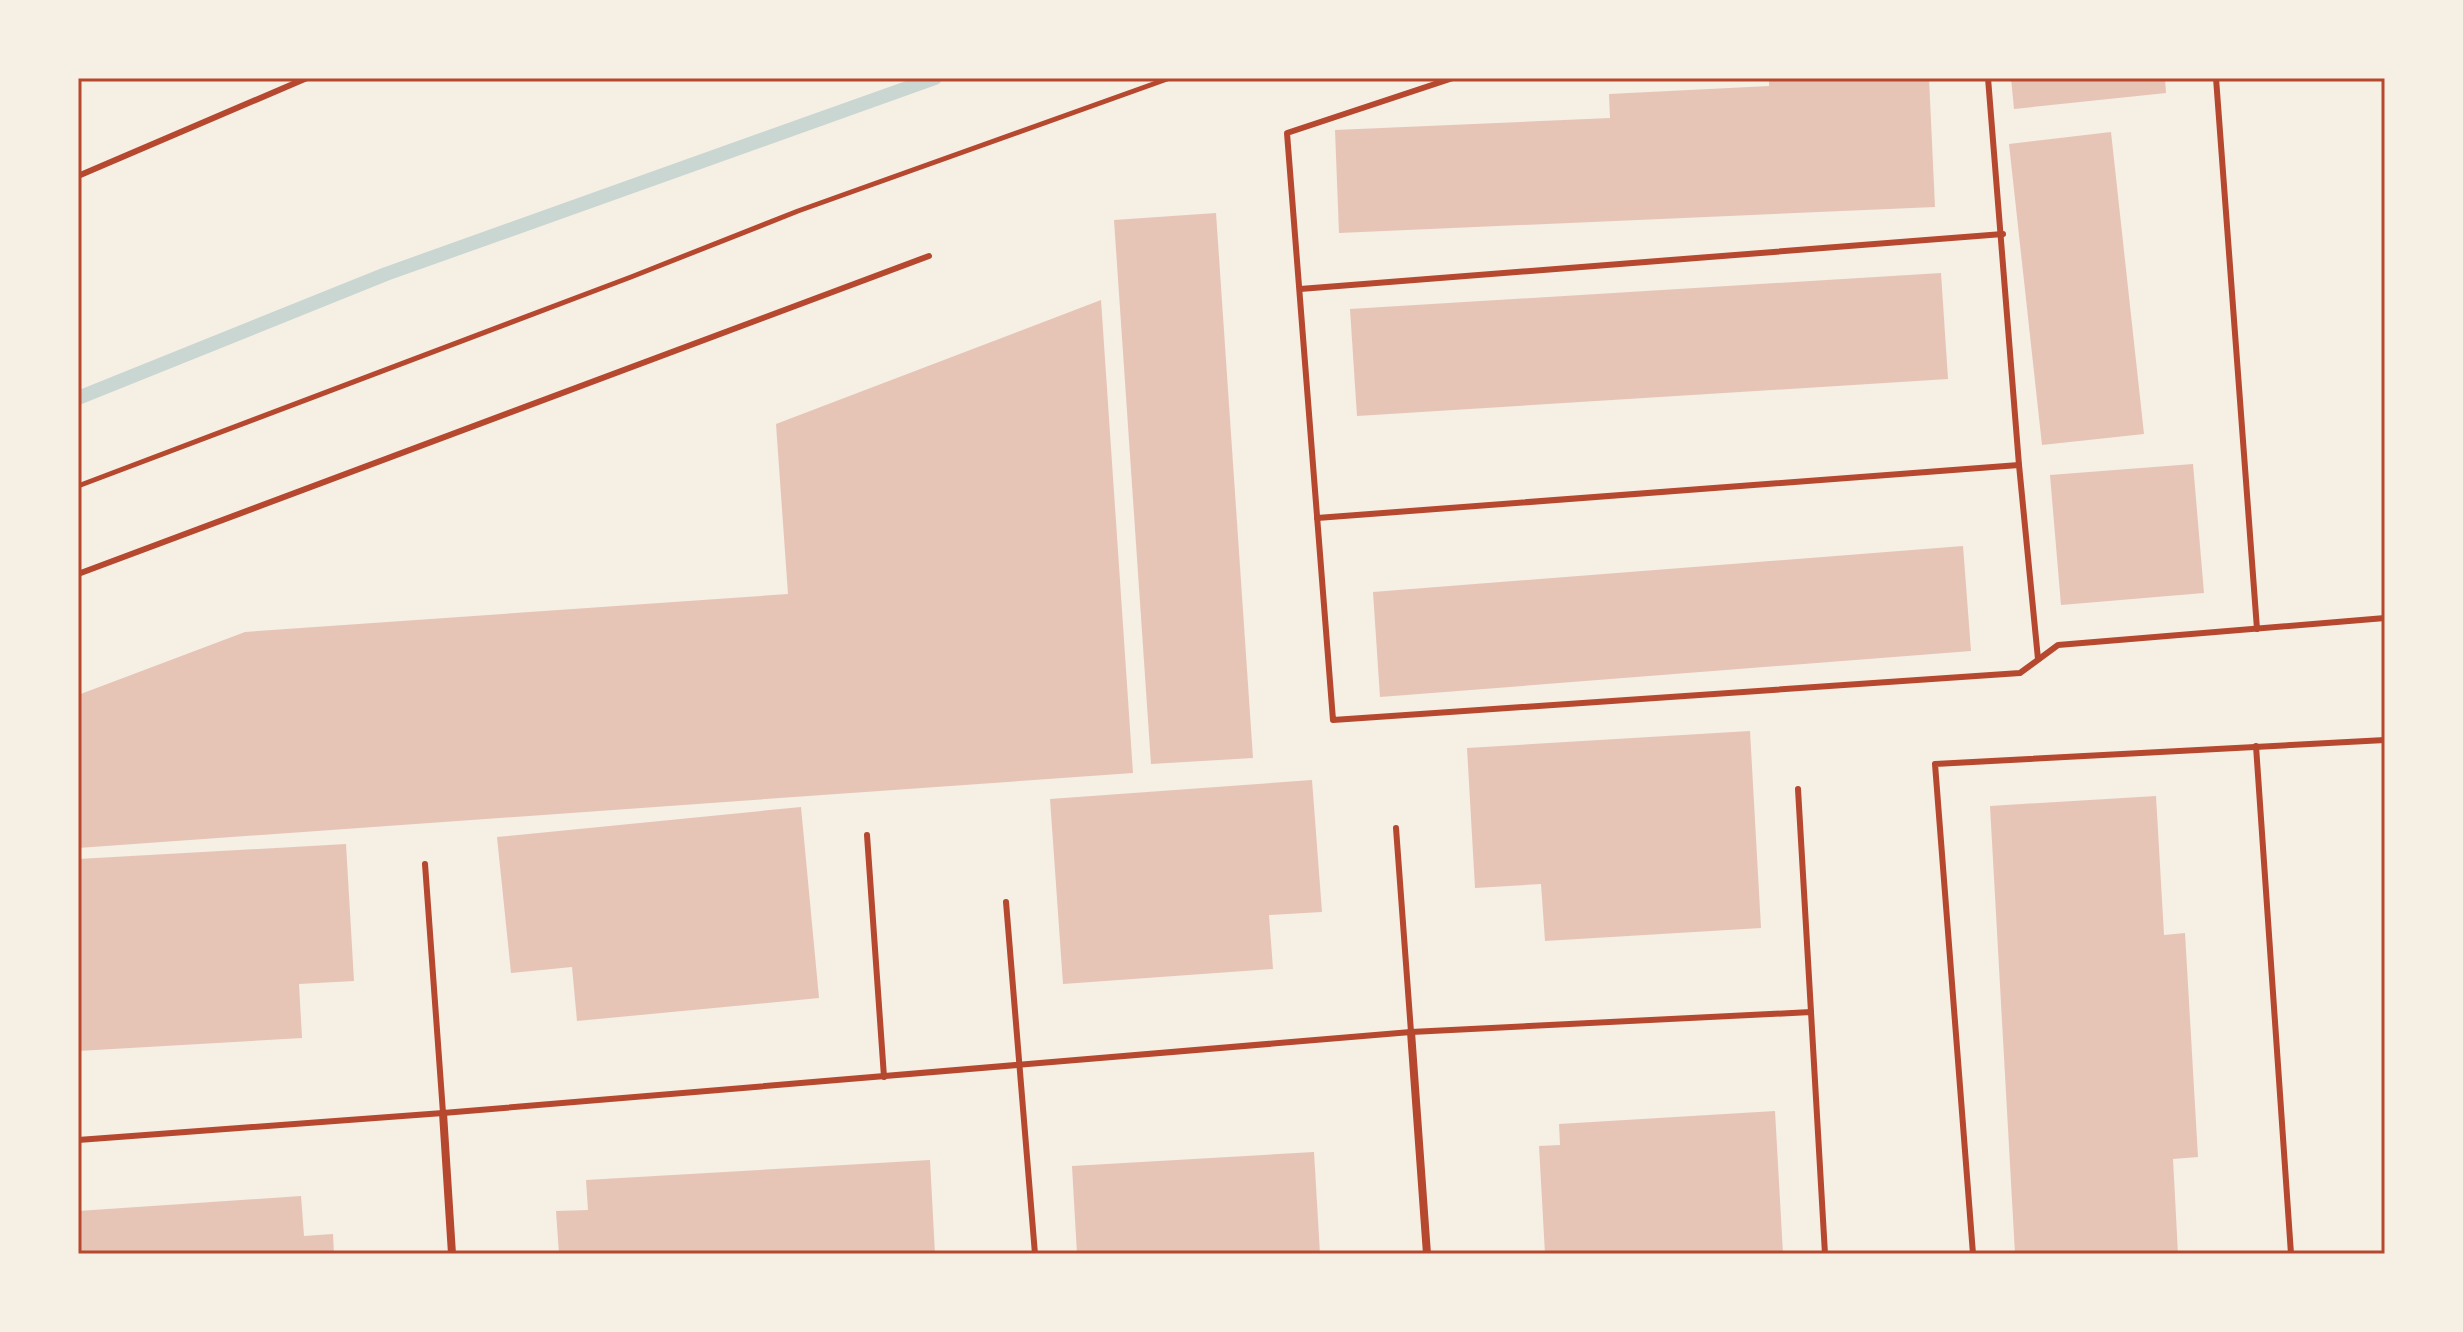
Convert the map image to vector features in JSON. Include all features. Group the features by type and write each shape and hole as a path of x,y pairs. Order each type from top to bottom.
{"street":[{"path":"1411,1032 1427,1254"},
{"path":"443,1113 452,1254"}],"lane":[{"path":"78,176 307,78"},
{"path":"1453,78 1287,133 1333,720 2020,673 2058,645 2385,618"},
{"path":"1988,78 2038,659"},
{"path":"2216,78 2257,629"},
{"path":"1300,289 2003,234"},
{"path":"78,574 929,256"},
{"path":"1317,518 2019,465"},
{"path":"1973,1254 1935,764 2385,740"},
{"path":"2256,746 2291,1254"},
{"path":"1798,789 1825,1254"},
{"path":"1396,828 1411,1032"},
{"path":"867,835 884,1077"},
{"path":"425,864 443,1113"},
{"path":"1006,902 1035,1254"},
{"path":"78,1140 443,1113 1411,1032 1811,1012"}],"path":[{"path":"78,486 798,211 1170,78"}],"building":[{"path":"1769,78 1929,78 1935,207 1339,233 1335,130 1610,118 1609,94 1769,86"},
{"path":"2011,78 2165,78 2166,93 2014,109"},
{"path":"2111,132 2144,434 2042,445 2009,144"},
{"path":"1216,213 1253,758 1151,764 1114,220"},
{"path":"1941,273 1948,379 1357,416 1350,309"},
{"path":"1101,300 1133,773 78,848 78,695 245,632 788,594 776,424"},
{"path":"2193,464 2204,593 2061,605 2050,475"},
{"path":"1963,546 1971,651 1380,697 1373,592"},
{"path":"1750,731 1761,928 1545,941 1541,884 1475,888 1467,748"},
{"path":"1312,780 1322,912 1269,915 1273,969 1063,984 1050,799"},
{"path":"2156,796 2164,935 2185,933 2198,1157 2173,1159 2178,1254 2015,1254 1990,806"},
{"path":"801,807 819,998 577,1021 572,967 511,973 497,837"},
{"path":"346,844 354,981 299,984 302,1038 78,1051 78,859"},
{"path":"1775,1111 1783,1254 1545,1254 1539,1146 1560,1145 1559,1124"},
{"path":"1314,1152 1320,1254 1077,1254 1072,1166"},
{"path":"930,1160 935,1254 559,1254 556,1211 588,1210 586,1180"},
{"path":"301,1196 304,1236 333,1234 334,1254 78,1254 78,1211"}],"waterway":[{"path":"78,398 386,274 935,78"}]}
